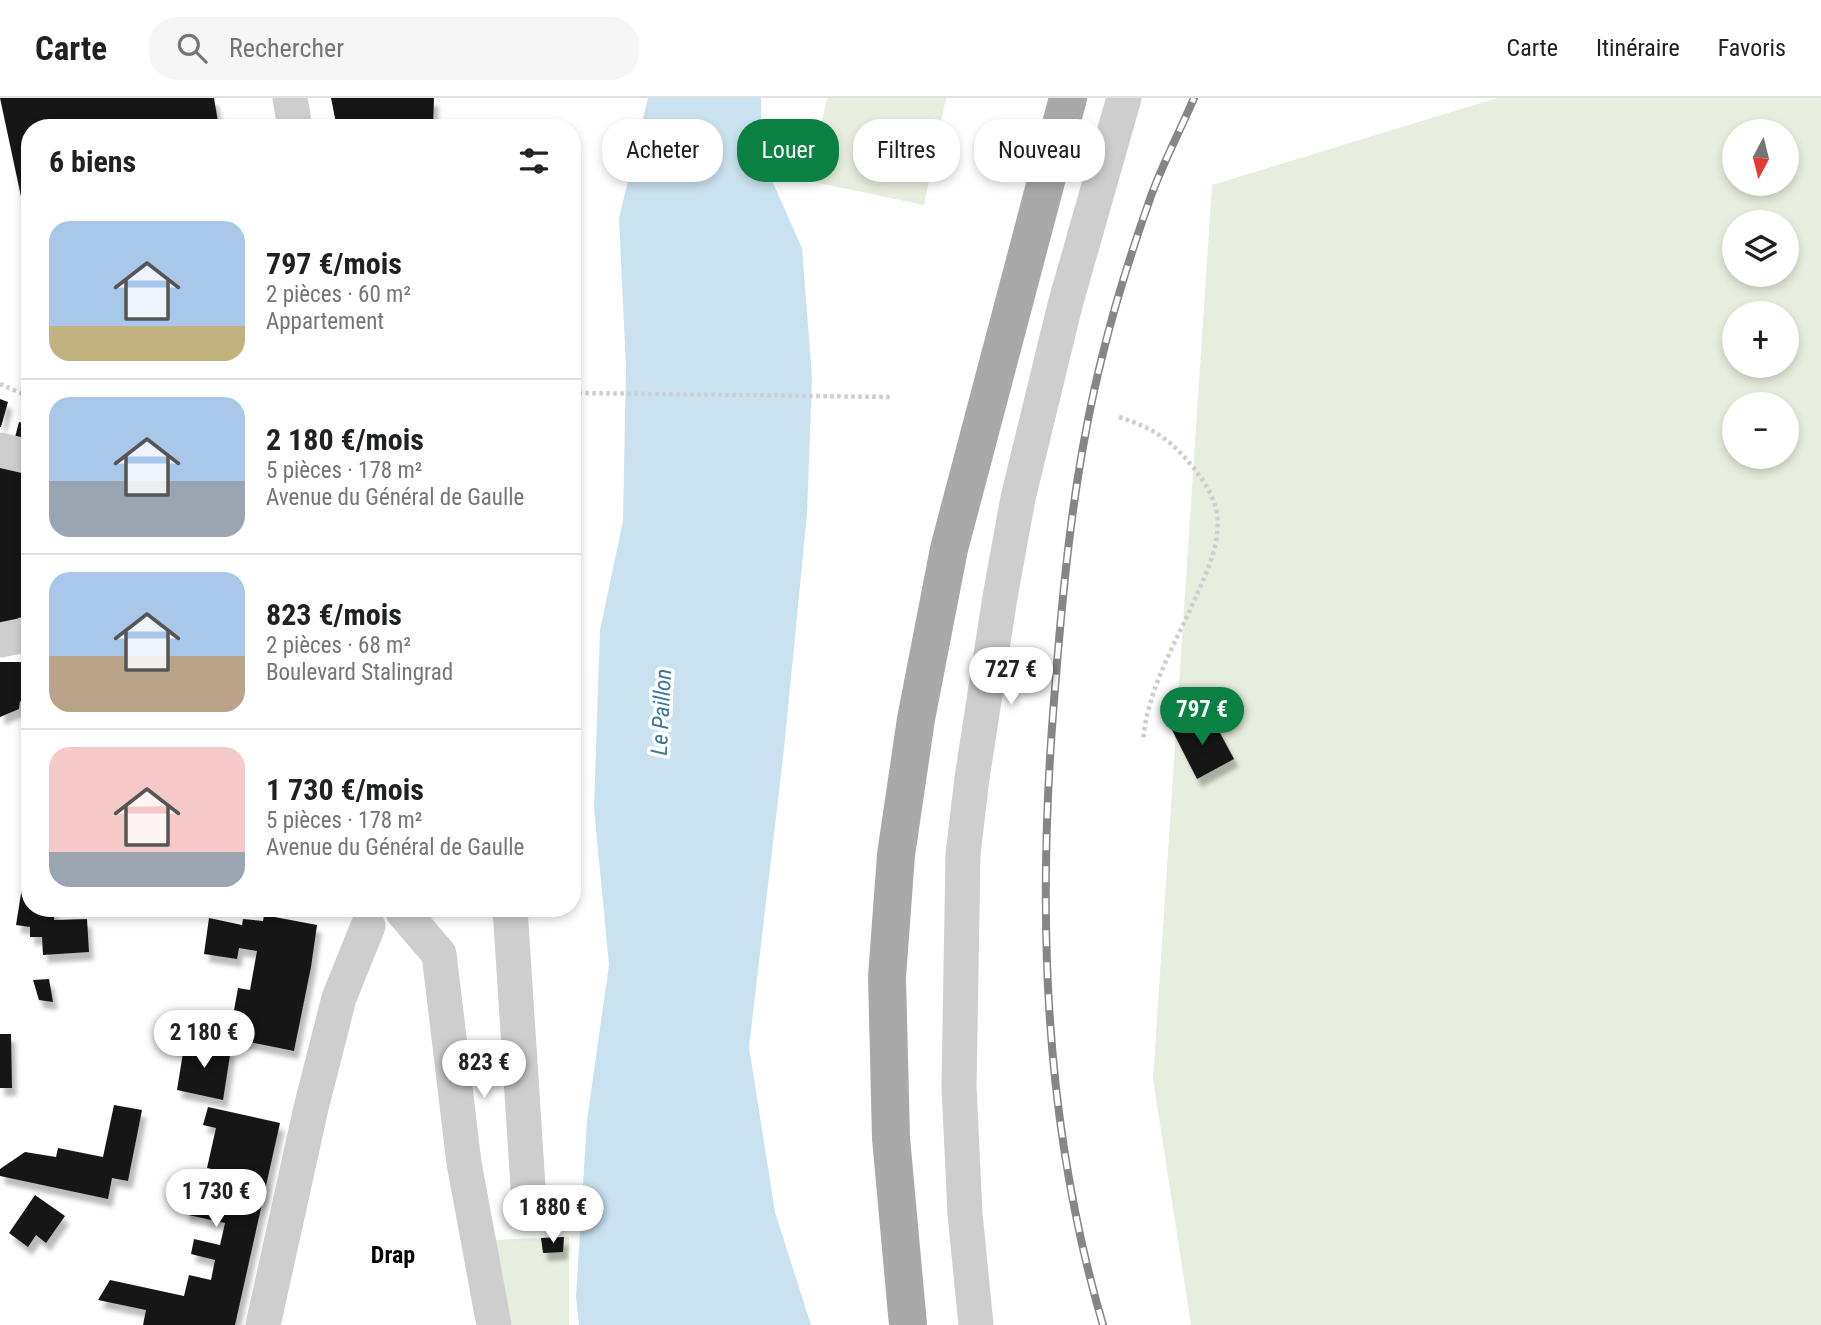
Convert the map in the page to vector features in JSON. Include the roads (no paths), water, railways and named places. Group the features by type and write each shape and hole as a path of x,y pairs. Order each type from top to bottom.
{"main road":[{"path":"908,1325 891,1138 887,977 896,855 916,719 949,549 1068,98"},
{"path":"929,1325 914,1141 909,986 920,861 940,725 971,552 1090,98"}],"street":[{"path":"290,98 294,119"},
{"path":"976,1325 965,1214 959,1087 964,854 972,778 1018,498 1065,305 1125,98"},
{"path":"0,450 21,455"},
{"path":"0,640 21,636"},
{"path":"263,1325 311,1108 358,917 388,925 396,917"},
{"path":"409,917 439,954 464,1163 494,1325"},
{"path":"511,917 530,1202"}],"water":[{"name":"Le Paillon","path":"648,98 761,98 761,119 737,119 737,182 773,182 802,248 812,377 807,514 784,749 749,1047 775,1212 811,1325 579,1325 576,1297 587,1120 609,965 594,808 600,630 623,521 626,367 619,218 628,182 723,182 723,119 643,119"}],"railway":[{"path":"1103,1325 1083,1248 1068,1171 1050,1015 1046,858 1054,701 1071,526 1093,396 1113,313 1144,215 1194,98"}],"district":[{"name":"Drap","path":"393,1255"}]}
